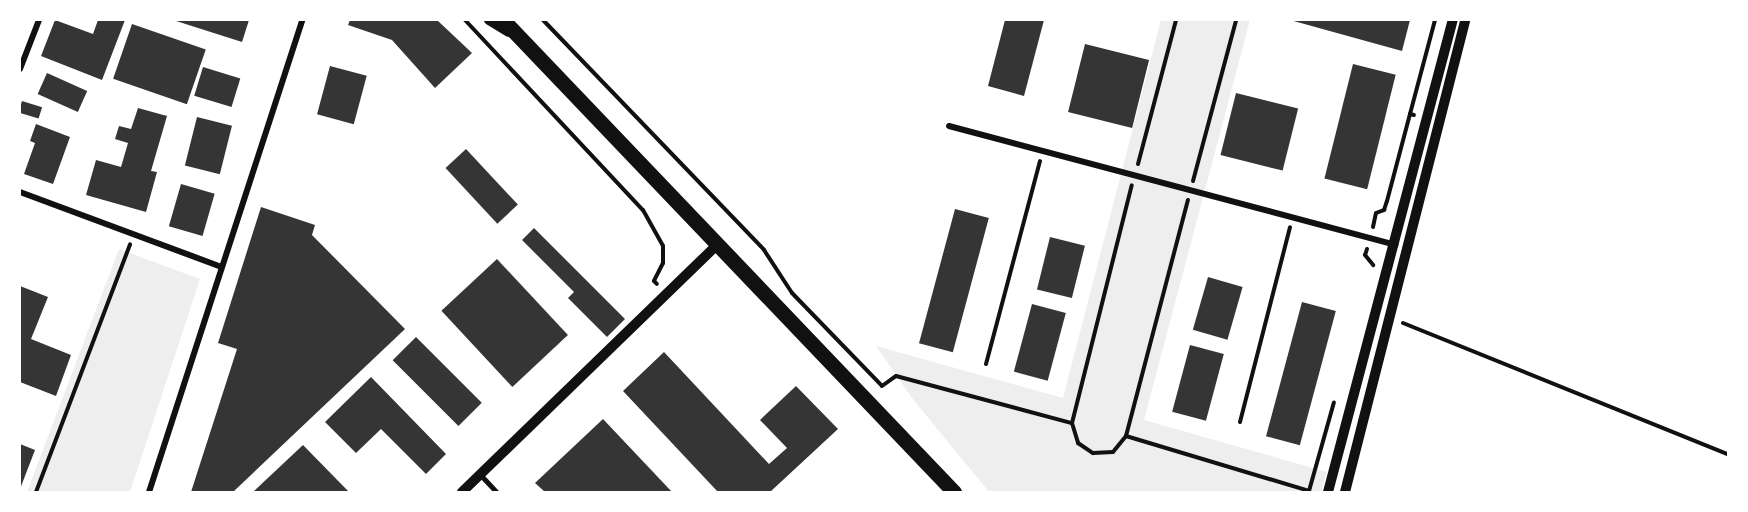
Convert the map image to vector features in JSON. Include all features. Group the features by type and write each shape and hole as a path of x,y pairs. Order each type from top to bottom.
{"main road":[{"path":"503,20 954,492"}],"street":[{"path":"20,69 39,20"},
{"path":"149,492 302,20"},
{"path":"489,20 522,40"},
{"path":"1328,492 1453,20"},
{"path":"1345,492 1465,20"},
{"path":"950,126 1395,245"},
{"path":"1395,245 1404,236 1417,187 1425,171"},
{"path":"20,192 133,236 222,267"},
{"path":"462,492 668,295 718,244"},
{"path":"1384,342 1386,315 1398,270 1395,245"}],"lane":[{"path":"480,474 497,492"}],"path":[{"path":"465,20 643,210 663,246 663,263 654,281 668,295"},
{"path":"543,20 764,250 792,293 882,386 896,376 1072,423"},
{"path":"1176,20 1072,423 1078,443 1093,453 1113,452 1126,436 1236,20"},
{"path":"1410,114 1435,20"},
{"path":"986,364 1043,151"},
{"path":"1240,422 1292,217"},
{"path":"36,492 133,236"},
{"path":"1390,319 1728,454"},
{"path":"1126,436 1312,492"}],"shaded area":[{"path":"1161,20 1250,20 1144,420 1327,472 1321,492 989,492 912,398 876,346 1063,398"},
{"path":"119,249 200,279 130,492 27,492"}],"building":[{"path":"55,20 93,34 98,20 125,20 102,80 41,56"},
{"path":"173,20 249,20 242,42"},
{"path":"350,20 437,20 472,53 435,88 392,40 348,25"},
{"path":"1005,20 1044,20 1024,96 988,86"},
{"path":"1290,20 1410,20 1402,51"},
{"path":"132,24 206,49 187,104 113,79"},
{"path":"1085,44 1149,60 1132,128 1068,112"},
{"path":"1353,64 1396,75 1367,189 1324,178"},
{"path":"330,66 367,76 354,124 317,114"},
{"path":"203,67 240,78 232,107 194,96"},
{"path":"47,73 87,91 78,112 38,94"},
{"path":"1236,93 1298,108 1283,171 1221,155"},
{"path":"22,101 42,107 39,119 20,113"},
{"path":"138,108 167,116 151,171 157,172 146,212 86,195 96,160 121,167 128,143 115,139 119,126 131,129"},
{"path":"197,117 232,126 220,174 185,166"},
{"path":"36,124 70,137 53,184 24,174 35,143 30,141"},
{"path":"466,149 518,205 497,224 446,168"},
{"path":"181,184 215,194 203,236 169,226"},
{"path":"261,207 315,225 312,235 405,329 233,492 191,492 237,349 218,343"},
{"path":"955,209 989,218 953,352 919,343"},
{"path":"534,228 625,319 607,337 568,298 574,292 522,240"},
{"path":"1050,237 1085,246 1072,298 1037,289"},
{"path":"497,259 568,335 512,387 441,311"},
{"path":"1208,277 1243,287 1227,340 1193,330"},
{"path":"20,286 48,297 31,339 71,355 56,396 20,382"},
{"path":"1302,302 1336,311 1300,445 1266,436"},
{"path":"1032,304 1066,313 1048,381 1014,372"},
{"path":"416,337 482,403 458,426 393,360"},
{"path":"1190,345 1224,354 1206,421 1172,412"},
{"path":"664,352 769,464 787,448 760,420 796,386 838,429 770,492 718,492 623,391"},
{"path":"371,377 446,454 426,474 381,429 356,453 325,422"},
{"path":"603,419 672,492 545,492 535,483"},
{"path":"20,444 35,450 20,489"},
{"path":"303,445 349,492 253,492"}]}
